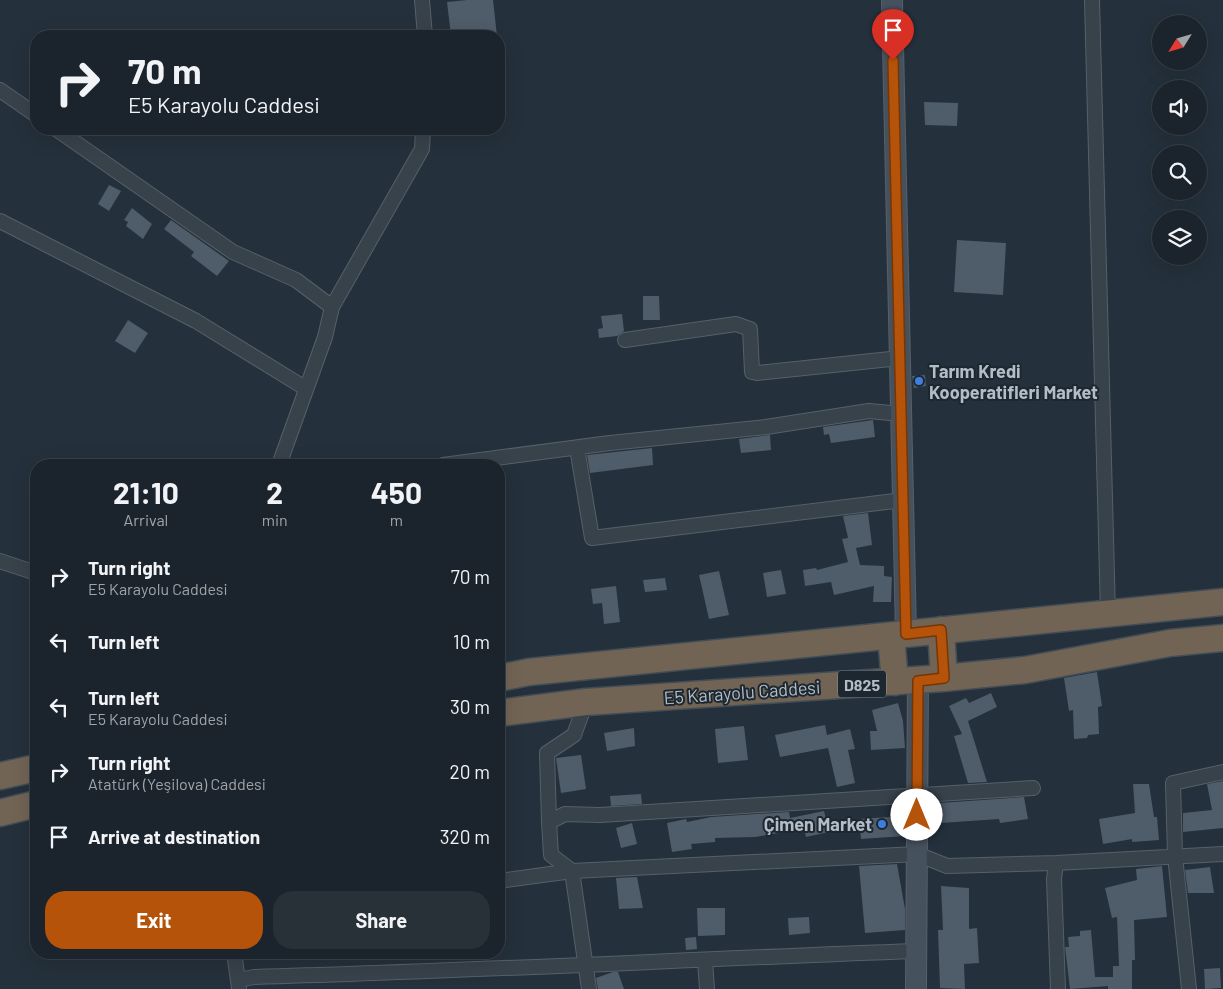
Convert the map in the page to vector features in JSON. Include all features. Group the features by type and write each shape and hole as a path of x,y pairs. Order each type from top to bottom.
{"highway":[{"path":"505,677 529,672 1223,602"},
{"path":"941,630 944,678"},
{"path":"899,635 906,682"},
{"name":"E5 Karayolu Caddesi","path":"505,712 586,702 906,682 1025,670 1170,643 1223,638"},
{"path":"0,776 30,769"},
{"path":"0,813 30,806"}],"street":[{"path":"422,0 424,30"},
{"path":"892,0 903,500 899,635"},
{"path":"1092,0 1108,614"},
{"path":"0,90 30,111"},
{"path":"65,135 233,252 296,280 332,307"},
{"path":"281,459 325,337 332,307 422,149 423,135"},
{"path":"0,221 196,321 306,388"},
{"path":"625,340 736,324 750,329 752,372 757,373 900,358"},
{"path":"490,459 766,427 869,411 901,414"},
{"path":"577,448 592,538 903,500"},
{"path":"0,561 30,571"},
{"path":"906,682 917,795 916,989"},
{"path":"586,702 574,735 547,753 548,822 551,855 572,871 589,989"},
{"path":"1189,989 1174,856 1173,783 1223,772"},
{"path":"548,822 565,814 600,815 1033,788"},
{"path":"505,880 572,871 917,854 946,866 1056,863 1223,854"},
{"path":"1056,863 1054,879 1058,989"},
{"path":"235,959 238,985 254,977 430,972 586,963 916,951"},
{"path":"706,960 707,989"}],"building":[{"path":"493,0 496,30 450,30 447,2"},
{"path":"924,102 958,103 957,126 925,125"},
{"path":"109,185 121,191 109,211 98,204"},
{"path":"132,208 152,224 143,239 126,226 128,222 124,220"},
{"path":"171,220 229,261 217,276 191,256 194,252 164,229"},
{"path":"957,240 1006,243 1003,295 954,292"},
{"path":"643,296 659,296 660,320 643,320"},
{"path":"622,314 624,331 617,336 599,338 598,329 603,328 601,316"},
{"path":"128,320 148,333 135,353 115,341"},
{"name":"Tarım Kredi Kooperatifleri Market","path":"925,375 926,386 914,388 912,376"},
{"path":"873,420 875,437 831,443 829,434 824,435 823,427"},
{"path":"770,435 771,450 741,453 739,439"},
{"path":"652,448 653,465 590,473 587,455"},
{"path":"868,513 872,545 856,548 860,565 884,566 884,576 892,577 891,602 873,602 874,586 834,595 831,582 805,586 803,570 816,568 817,570 848,562 842,539 848,538 843,516"},
{"path":"781,570 786,594 767,597 763,573"},
{"path":"719,571 729,615 709,619 699,575"},
{"path":"665,578 667,590 645,592 643,580"},
{"path":"616,586 620,622 604,624 602,603 593,604 591,589"},
{"path":"1097,672 1102,706 1098,707 1099,734 1088,735 1087,738 1074,739 1073,710 1069,711 1064,678"},
{"path":"991,693 997,707 968,721 987,782 968,783 954,736 962,734 949,706 966,698 969,703"},
{"path":"898,703 903,721 905,748 871,750 870,731 877,731 872,710"},
{"path":"825,725 827,735 850,729 855,749 848,750 855,783 837,787 828,748 780,757 775,735"},
{"path":"744,726 748,760 718,763 715,729"},
{"path":"634,728 635,746 607,751 604,733"},
{"path":"581,755 586,789 561,793 556,758"},
{"path":"1223,781 1223,828 1183,832 1183,813 1212,810 1207,784"},
{"path":"1133,784 1149,784 1154,817 1157,817 1159,840 1132,842 1132,839 1103,844 1099,819 1135,813"},
{"path":"641,794 642,804 611,806 610,796"},
{"path":"1024,797 1028,819 1000,823 999,819 941,823 940,803"},
{"path":"824,811 829,832 806,837 804,829 755,837 715,838 715,842 691,844 692,849 672,852 667,823 686,819 687,822 711,817 789,812 790,818"},
{"path":"905,816 905,836 861,839 859,819"},
{"path":"632,823 637,844 621,848 616,828"},
{"path":"897,864 905,909 905,930 865,933 859,866"},
{"path":"1162,866 1167,917 1134,920 1135,960 1132,960 1132,989 1108,989 1108,986 1070,989 1065,947 1069,947 1068,937 1080,936 1080,931 1091,930 1095,977 1113,977 1113,966 1119,966 1117,917 1112,918 1105,888 1137,880 1136,869"},
{"path":"1210,867 1214,893 1188,893 1185,870"},
{"path":"637,877 643,908 619,909 616,878"},
{"path":"941,886 969,888 969,929 977,928 979,963 964,964 965,989 940,988 938,930 943,930"},
{"path":"697,908 725,908 725,935 698,936"},
{"path":"809,917 810,933 789,935 788,918"},
{"path":"696,937 697,949 686,950 685,938"},
{"path":"1220,968 1221,988 1205,989 1204,969"},
{"path":"618,972 624,989 598,989 596,978"}],"place":[{"name":"Tarım Kredi Kooperatifleri Market","path":"919,381"},
{"name":"Çimen Market","path":"882,824"}],"route":[{"path":"893,60 906,634 941,630 944,678 918,681 917,815"}]}
